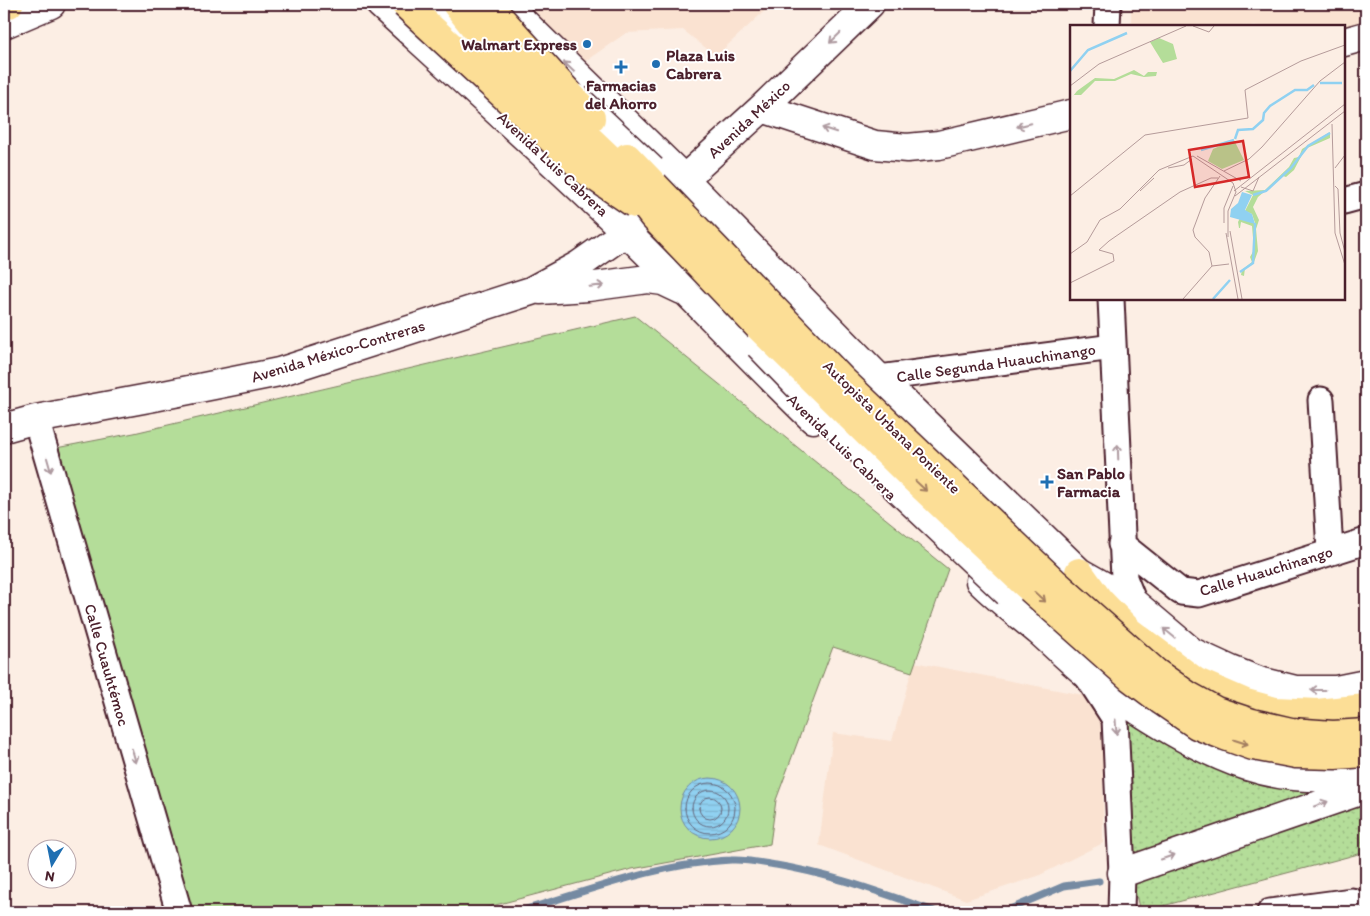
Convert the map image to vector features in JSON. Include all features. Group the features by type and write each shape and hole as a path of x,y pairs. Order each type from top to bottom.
{"highway":[{"path":"4,6 8,4"},
{"path":"405,4 585,170 652,216"},
{"path":"456,4 483,38 608,157 652,216"},
{"name":"Autopista Urbana Poniente","path":"487,4 630,161 843,381 1054,582 1156,673 1187,695 1216,711 1252,723 1291,732 1333,735 1366,733"},
{"name":"Autopista Urbana Poniente","path":"652,216 759,326 910,475 1023,582 1130,677 1197,724 1253,746 1296,754 1335,755 1366,752"},
{"path":"1082,584 1130,632 1196,681 1246,703 1275,711 1317,713 1366,708"}],"main road":[{"path":"4,24 51,4"},
{"name":"Avenida Luis Cabrera","path":"380,4 626,232 746,354 984,586 1098,684 1164,727 1240,765 1289,776 1313,778 1352,774 1366,770"},
{"path":"427,4 457,32 898,489 1008,593 1104,674 1218,755"},
{"path":"476,4 643,161 850,372 1021,535 1082,584 1134,603 1192,652 1211,662 1259,681 1296,690 1336,690 1366,684"},
{"path":"505,4 684,179 1082,584 1153,659 1192,687 1226,705 1252,714 1292,722 1331,725 1366,721"},
{"name":"Avenida México","path":"626,232 762,108 870,4"},
{"path":"1345,42 1366,36"},
{"path":"762,108 875,145 908,148 938,145 1070,114"},
{"name":"Avenida México-Contreras","path":"4,428 36,419 154,398 279,372 531,291 579,265 626,232"},
{"path":"531,291 603,286 648,279 663,281 688,293"},
{"path":"746,354 746,328 754,314 769,301 788,301 812,310"},
{"path":"1122,873 1354,793 1366,786"}],"street":[{"path":"1106,25 1108,4"},
{"path":"1345,200 1366,195"},
{"path":"1111,300 1121,544 1124,578 1134,603"},
{"name":"Calle Segunda Huauchinango","path":"879,378 1113,347"},
{"path":"1321,400 1330,551"},
{"name":"Calle Cuauhtémoc","path":"36,419 179,912"},
{"name":"Calle Huauchinango","path":"1121,544 1181,592 1199,594 1366,541"},
{"path":"1083,670 1116,719 1122,873 1121,912"},
{"path":"1270,912 1352,901"}],"shaded area":[{"name":"Walmart Express","path":"521,4 772,4 716,56 683,30 626,33 584,62"},
{"path":"1131,4 1366,4 1366,21 1345,27 1345,25 1131,25"},
{"path":"914,662 1103,699 1103,843 1038,876 966,900 819,845 833,733 892,741"}],"green space":[{"path":"635,316 948,569 912,672 833,647 776,800 770,844 632,869 469,912 189,912 56,448 134,433"},
{"path":"1091,682 1366,762 1366,852 1140,912 1131,873 1117,718"}],"water":[{"path":"710,778 726,783 731,787 735,792 740,808 735,824 731,829 726,833 710,838 694,833 689,829 685,824 680,808 685,792 689,787 694,783"}],"waterway":[{"path":"517,912 650,872 704,862 737,860 776,865 817,874 858,885 937,912"},
{"path":"1003,912 1064,886 1099,881"}],"place":[{"name":"Walmart Express","path":"587,44"},
{"name":"Plaza Luis Cabrera","path":"656,64"},
{"name":"Farmacias del Ahorro","path":"621,67"},
{"name":"San Pablo Farmacia","path":"1047,482"}]}
